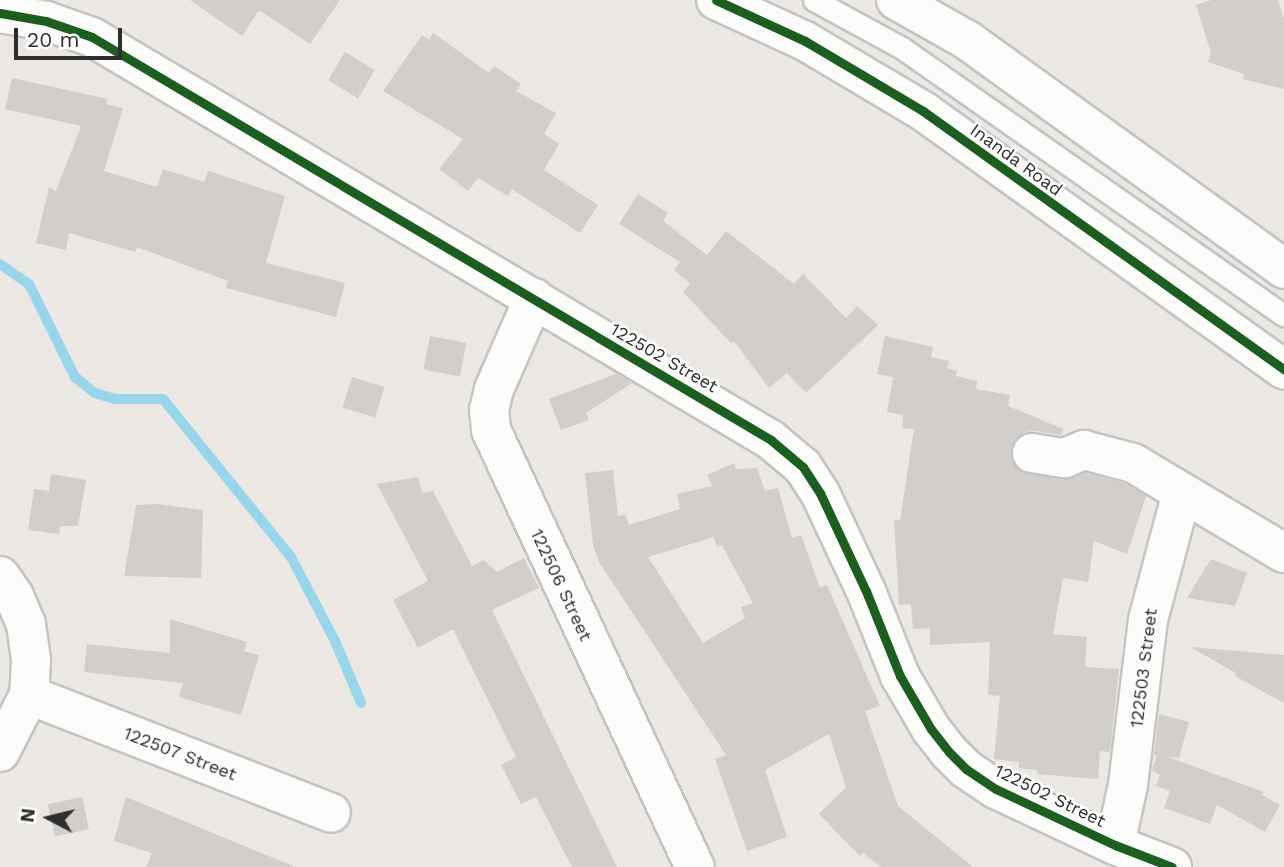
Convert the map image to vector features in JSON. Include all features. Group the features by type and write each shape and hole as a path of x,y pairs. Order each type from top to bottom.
{"street":[{"name":"Inanda Road","path":"716,0 805,41 923,111 1284,369"},
{"path":"897,0 999,62 1284,269"},
{"name":"122502 Street","path":"0,13 46,22 92,37 771,440 803,467 831,512 900,676 931,729 949,752 966,769 996,789 1146,859"},
{"name":"122506 Street","path":"534,298 494,389 489,410 491,430 695,867"},
{"path":"1032,453 1065,458 1084,450 1133,463 1284,553"},
{"name":"122503 Street","path":"1146,859 1128,785 1148,620 1182,492"},
{"path":"0,576 14,596 26,624 31,661 29,695 0,752"},
{"name":"122507 Street","path":"29,695 331,813"}],"lane":[{"path":"814,0 902,48 1284,315"}],"building":[{"path":"190,0 340,0 310,44 259,10 242,36"},
{"path":"1211,0 1278,0 1284,19 1284,89 1243,79 1244,74 1208,62 1211,53 1196,5"},
{"path":"433,33 489,73 494,66 521,84 516,91 556,113 544,134 559,144 544,170 598,205 580,233 512,189 508,196 478,178 468,191 439,169 463,139 383,91 422,35 429,40"},
{"path":"345,52 375,70 358,98 328,80"},
{"path":"12,78 108,99 106,104 123,108 104,171 157,187 163,169 204,182 208,171 285,196 266,263 345,283 336,317 226,288 228,281 137,247 135,252 69,233 66,250 36,243 49,187 56,191 81,126 5,109"},
{"path":"638,194 668,213 663,221 707,255 726,231 794,284 803,274 846,318 857,306 878,325 806,393 787,373 769,388 734,341 731,343 683,292 690,283 674,270 680,262 619,224"},
{"path":"430,336 466,343 460,376 424,369"},
{"path":"885,336 933,347 931,357 949,361 947,368 957,371 956,376 977,381 976,389 1010,395 1008,406 1063,429 1061,435 1035,431 1025,432 1015,439 1011,460 1019,470 1062,480 1086,473 1124,483 1146,496 1127,554 1094,541 1088,582 1063,578 1053,634 1087,637 1085,667 1119,669 1110,752 1100,751 1098,779 1037,774 1037,770 1019,768 1019,762 994,759 1000,696 988,695 990,642 930,645 930,628 913,629 911,604 899,605 894,520 900,520 914,429 902,428 903,415 887,412 893,377 877,374"},
{"path":"616,374 632,383 586,413 589,420 561,430 549,399"},
{"path":"352,377 385,387 375,418 343,408"},
{"path":"734,463 736,469 757,468 765,491 778,488 792,538 801,535 820,588 827,585 880,706 865,711 898,806 973,867 881,867 863,853 860,856 819,814 846,787 829,734 765,770 787,837 747,851 715,759 726,755 599,562 593,545 585,473 613,470 618,516 625,514 629,525 680,509 677,494 712,486 707,475","holes":["714,537 717,547 722,545 753,603 741,607 745,618 703,643 648,557"]},
{"path":"51,474 86,480 78,526 60,526 59,534 28,530 34,489 49,491"},
{"path":"418,477 422,493 433,491 472,566 484,560 497,572 524,558 539,588 492,610 617,867 572,867 536,797 521,804 501,765 516,757 453,629 418,648 393,600 428,581 377,484"},
{"path":"157,504 203,510 201,578 124,576 136,505"},
{"path":"1211,559 1247,573 1235,606 1187,598"},
{"path":"170,619 247,642 244,651 259,655 241,715 179,697 183,683 84,672 87,644 170,653"},
{"path":"1190,647 1284,655 1284,703 1235,676 1236,673"},
{"path":"1159,714 1189,722 1179,758 1165,756 1264,792 1262,795 1280,805 1265,832 1217,805 1210,824 1164,808 1170,791 1156,786 1160,775 1152,770 1157,756 1154,755"},
{"path":"82,797 89,829 55,837 48,804"},
{"path":"126,797 293,867 146,867 152,853 114,841"}],"waterway":[{"path":"0,264 29,284 75,377 95,393 115,399 163,399 291,557 335,641 361,703"}],"cycle path":[{"path":"716,0 805,41 923,111 1284,369"},
{"path":"0,13 46,21 92,37 771,440 803,467 820,493 866,591 900,676 931,729 949,752 966,769 996,789 1115,845 1172,867"}]}
